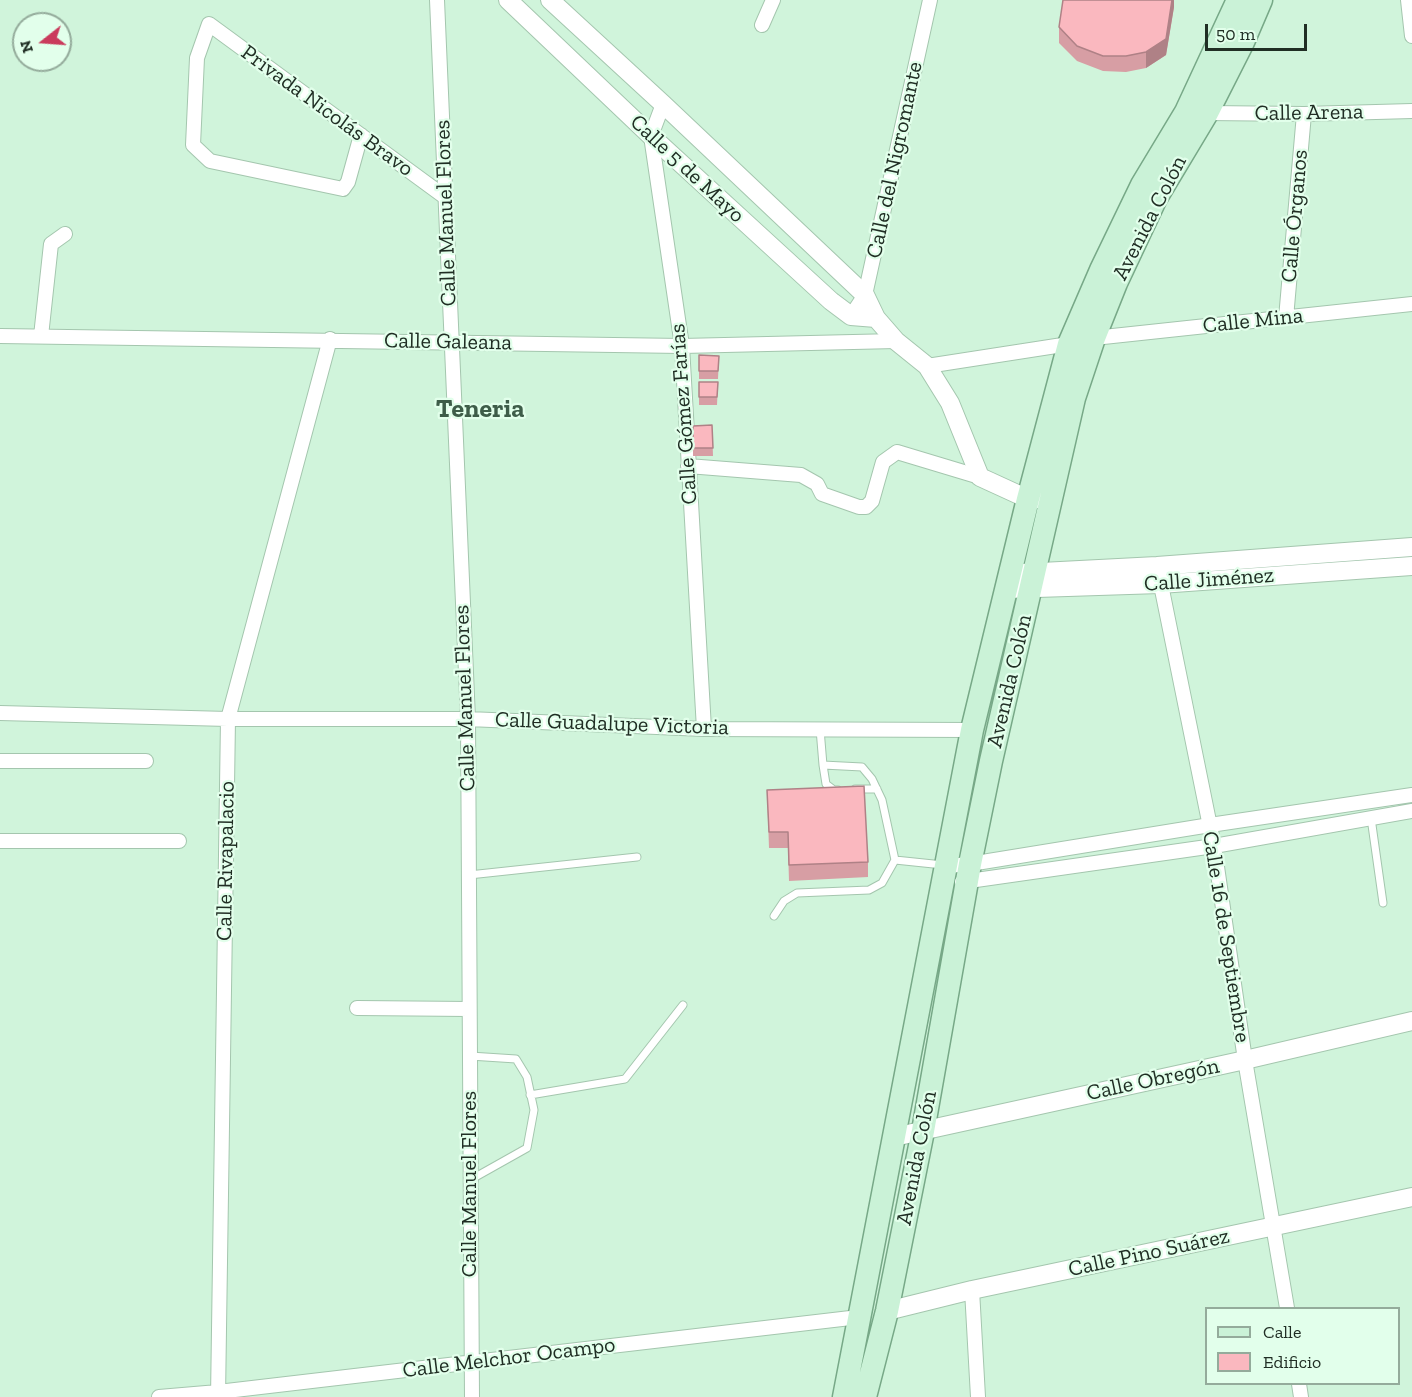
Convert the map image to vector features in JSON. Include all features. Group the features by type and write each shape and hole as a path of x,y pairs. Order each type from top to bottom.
{"main road":[{"name":"Avenida Colón","path":"844,1397 972,730 1028,499 1069,344 1142,185 1186,112 1238,0"},
{"name":"Avenida Colón","path":"865,1397 886,1311 923,1131 991,761 1074,398 1116,283 1156,198 1207,113 1243,42 1261,0"}],"street":[{"name":"Calle Manuel Flores","path":"437,0 468,719 472,1397"},
{"name":"Calle 5 de Mayo","path":"508,0 651,136 831,301 851,316"},
{"name":"Calle 5 de Mayo","path":"550,0 865,295 876,318 896,342 927,366 950,403 980,477"},
{"path":"762,25 773,0"},
{"name":"Calle del Nigromante","path":"851,316 865,295 930,0"},
{"path":"1408,0 1412,36"},
{"name":"Privada Nicolás Bravo","path":"361,135 348,182 343,189 210,161 193,145 197,58 209,24 361,135 445,197"},
{"name":"Calle Gómez Farías","path":"663,104 651,136 682,346 704,729"},
{"name":"Calle Arena","path":"1207,113 1304,114 1412,111"},
{"name":"Calle Órganos","path":"1286,318 1304,114"},
{"path":"41,336 51,244 65,234"},
{"name":"Calle Mina","path":"1094,338 1412,304"},
{"path":"851,316 876,318"},
{"name":"Calle Galeana","path":"0,336 330,339 682,346 896,342"},
{"name":"Calle Rivapalacio","path":"218,1395 228,719 330,339"},
{"path":"927,366 1069,344"},
{"path":"688,466 801,475 817,484 822,494 859,507 866,507 872,501 883,462 897,452 980,477 1028,499 1051,500"},
{"name":"Calle Jiménez","path":"1008,581 1159,575 1380,559 1412,548"},
{"name":"Calle Jiménez","path":"1380,559 1412,566"},
{"name":"Calle 16 de Septiembre","path":"1159,575 1214,846 1245,1060 1287,1307"},
{"name":"Calle Guadalupe Victoria","path":"0,713 228,719 468,719 704,729 972,730"},
{"path":"0,761 146,761"},
{"path":"969,873 1210,825 1412,795"},
{"path":"1352,804 1356,820"},
{"path":"944,875 1214,846 1412,812"},
{"path":"0,842 179,841"},
{"path":"357,1008 469,1009"},
{"name":"Calle Obregón","path":"894,1137 1412,1021"},
{"name":"Calle Pino Suárez","path":"886,1311 972,1290 1412,1197"},
{"path":"972,1290 978,1397"},
{"name":"Calle Melchor Ocampo","path":"159,1397 218,1395 859,1317"}],"lane":[{"path":"820,729 826,784 834,790 877,789"},
{"path":"774,916 784,901 797,893 869,890 882,883 895,860 882,800 872,779 862,767 824,765"},
{"path":"1371,818 1383,903"},
{"path":"468,875 637,857"},
{"path":"895,860 944,875"},
{"path":"530,1095 625,1079 682,1005"},
{"path":"470,1056 516,1059 526,1077 534,1110 526,1148 470,1180"}],"building":[{"path":"1063,0 1172,0 1166,39 1146,52 1126,56 1103,56 1077,46 1059,27"},
{"path":"699,355 719,356 718,371 699,371"},
{"path":"699,382 718,382 717,397 699,397"},
{"path":"712,425 713,448 693,448 693,426"},
{"path":"864,786 868,862 789,865 788,832 769,832 767,790"}],"district":[{"name":"Teneria","path":"480,410"}]}
